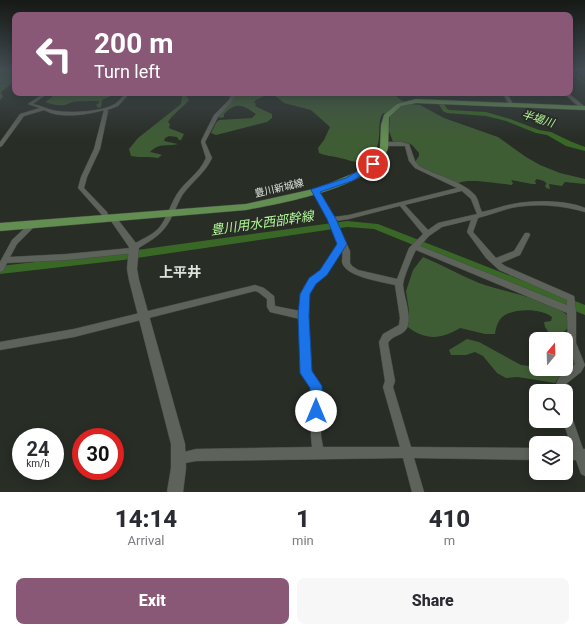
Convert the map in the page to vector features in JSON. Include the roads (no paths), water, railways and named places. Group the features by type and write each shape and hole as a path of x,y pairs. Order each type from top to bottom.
{"main road":[{"name":"豊川新城線","path":"0,227 110,219 258,205 349,180 365,171 378,160 385,144 386,116 392,109 403,104 426,101 584,108"}],"street":[{"path":"42,96 30,104 44,108 50,112 64,113 106,110 117,104 125,96"},
{"path":"2,264 134,251 158,233 171,213 183,189 196,177 208,162 209,158 203,142 204,139 216,116 234,96"},
{"path":"507,96 512,104"},
{"path":"570,96 584,108"},
{"path":"0,145 22,115 44,108"},
{"path":"106,110 97,149 84,177 81,188 110,219 115,221 134,251 132,269 134,280 180,458 175,492"},
{"path":"385,144 404,144 407,146 413,164 457,184 472,196 476,202 478,216 470,232 495,262 502,268 571,298 572,343 580,365 579,368 564,377 560,384"},
{"path":"333,223 349,217 462,189"},
{"path":"315,190 346,251 346,262 349,268 356,272 398,282"},
{"path":"401,204 427,234"},
{"path":"418,492 388,387 390,381 383,342 386,337 401,329 403,326 404,318 398,282 408,257 417,244 427,234 440,225 520,205 567,205 577,206 585,210"},
{"path":"2,264 14,242 32,225"},
{"path":"495,262 517,253 527,235"},
{"path":"318,452 316,386 306,373 304,316 305,294 313,281 324,272 342,244"},
{"path":"417,244 572,307"},
{"path":"0,346 74,333 255,288 261,290 271,298 271,307 273,309 304,316"},
{"path":"571,428 582,455 585,470"},
{"path":"180,458 196,454 318,452 406,451 529,454"}],"waterway":[{"name":"半場川","path":"441,103 445,110 449,112 486,114 508,120 538,132 549,133 569,144 585,149"},
{"name":"豊川用水西部幹線","path":"0,270 123,256 347,224 375,226 585,310"}],"district":[{"name":"上平井","path":"180,272"}]}
